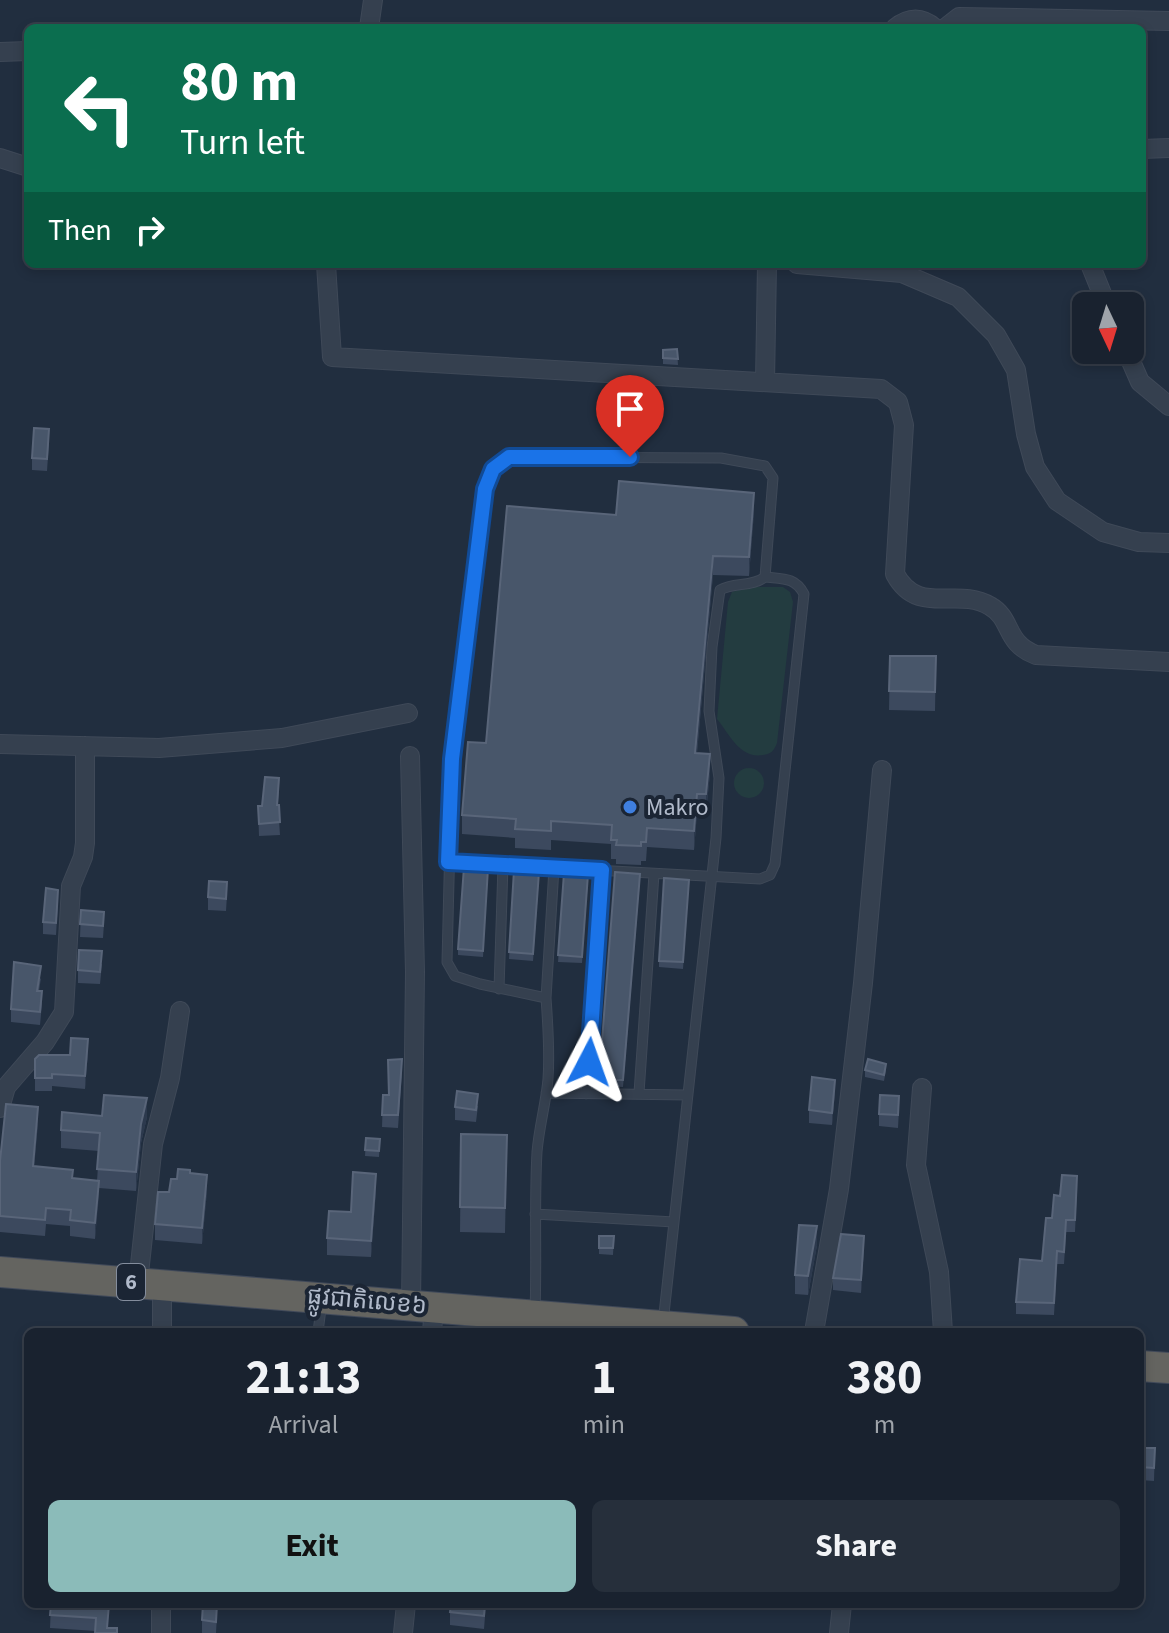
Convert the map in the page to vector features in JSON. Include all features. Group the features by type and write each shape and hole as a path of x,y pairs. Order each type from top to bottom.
{"highway":[{"name":"ផ្លូវជាតិលេខ៦","path":"0,1272 322,1298 426,1315 535,1315 687,1328"},
{"path":"1144,1366 1169,1368"}],"street":[{"path":"370,24 373,0"},
{"path":"903,16 926,20 930,24"},
{"path":"950,24 959,17 1169,21"},
{"path":"0,52 24,51"},
{"path":"1146,149 1169,148"},
{"path":"0,158 24,166"},
{"path":"326,268 332,357 881,389 898,402 904,425 895,574 903,589 915,596 991,606 1001,616 1021,649 1036,655 1169,662"},
{"path":"765,382 767,268"},
{"path":"844,268 902,273 958,297 996,335 1016,370 1026,434 1035,467 1057,501 1103,532 1139,542 1169,543"},
{"path":"1092,268 1101,292"},
{"path":"1132,364 1140,382 1169,406"},
{"path":"0,744 159,748 282,738 408,713"},
{"path":"0,1108 6,1087 58,1024 67,1002 71,886 83,857 85,843 85,746"},
{"path":"410,756 426,1315"},
{"path":"815,1328 839,1189 863,983 882,770"},
{"path":"161,1328 150,1284 153,1144 170,1078 180,1011"},
{"path":"922,1088 916,1165 939,1272 943,1328"},
{"path":"161,1608 161,1633"},
{"path":"403,1633 406,1608"},
{"path":"839,1633 842,1608"}],"lane":[{"path":"546,998 455,976 447,962 452,759 485,489 493,469 509,457 721,458 765,466 773,478 765,577"},
{"path":"448,862 654,874 712,877 760,879 770,875 775,864 804,594 799,584 792,579 765,577 758,582 729,585 720,590 712,647 709,711 719,778 712,877 663,1326"},
{"path":"499,989 503,865"},
{"path":"535,1315 538,1139 546,1093 549,1036 546,998 554,868"},
{"path":"586,1094 602,870"},
{"path":"639,1093 654,874"},
{"path":"546,1093 688,1095"},
{"path":"535,1214 674,1222"},
{"path":"318,1328 322,1298"}],"green space":[{"path":"749,587 783,587 790,592 793,602 777,743 772,752 763,755 742,750 717,719 728,602 732,592"},
{"path":"749,768 760,772 764,783 760,794 749,798 738,794 734,783 738,772"}],"building":[{"path":"677,349 678,359 663,358 663,350"},
{"path":"34,428 49,429 47,459 32,458"},
{"path":"619,481 754,493 749,557 713,556 695,753 710,754 706,794 697,794 694,831 647,828 646,842 641,842 641,846 616,845 617,840 611,840 612,825 551,821 551,831 515,829 516,819 462,815 468,742 486,743 507,506 616,515"},
{"path":"890,656 936,656 935,692 889,691"},
{"path":"265,777 279,778 277,805 280,822 259,824 258,806 262,806"},
{"path":"464,867 488,868 483,951 458,949"},
{"path":"514,870 539,872 533,954 509,952"},
{"path":"615,872 640,874 623,1080 599,1080"},
{"path":"564,873 588,874 582,957 558,955"},
{"path":"664,878 689,880 683,962 659,961"},
{"path":"209,881 227,882 226,899 208,897"},
{"path":"46,888 58,890 56,923 43,922"},
{"path":"81,910 104,912 103,926 80,924"},
{"path":"79,950 102,951 100,972 78,970"},
{"path":"14,962 41,966 37,991 42,991 40,1012 11,1009"},
{"path":"71,1038 88,1039 85,1076 52,1074 52,1078 35,1078 35,1059 39,1055 70,1055"},
{"path":"402,1059 398,1115 382,1115 383,1095 389,1095 388,1060"},
{"path":"868,1059 886,1064 884,1075 865,1070"},
{"path":"812,1077 835,1080 832,1113 809,1110"},
{"path":"457,1091 478,1094 476,1110 455,1107"},
{"path":"104,1095 147,1098 136,1172 97,1169 100,1133 61,1130 62,1112 102,1116"},
{"path":"880,1095 899,1096 898,1115 879,1114"},
{"path":"6,1104 38,1107 33,1166 73,1170 72,1178 99,1181 95,1223 70,1220 71,1210 46,1208 45,1220 0,1216 0,1161"},
{"path":"461,1134 507,1135 505,1208 460,1207"},
{"path":"366,1138 380,1139 379,1151 365,1150"},
{"path":"178,1169 207,1175 202,1228 155,1224 158,1192 169,1192 171,1179 177,1179"},
{"path":"353,1172 376,1174 371,1241 327,1238 329,1211 351,1212"},
{"path":"1062,1175 1077,1176 1075,1220 1066,1220 1064,1252 1057,1251 1054,1303 1016,1302 1020,1259 1042,1261 1046,1218 1052,1218 1054,1195 1060,1196"},
{"path":"799,1225 817,1226 808,1276 795,1275"},
{"path":"841,1234 864,1236 861,1280 833,1278"},
{"path":"599,1236 614,1236 613,1248 599,1248"},
{"path":"1144,1448 1155,1448 1154,1468 1144,1467"},
{"path":"51,1608 109,1608 107,1628 117,1628 117,1633 95,1633 96,1618 50,1615"},
{"path":"203,1608 217,1608 216,1622 202,1620"},
{"path":"450,1608 485,1608 484,1616 450,1612"}],"place":[{"name":"Makro","path":"630,807"}],"route":[{"path":"589,1062 602,870 448,862 452,759 485,489 493,469 509,457 630,457"}]}
